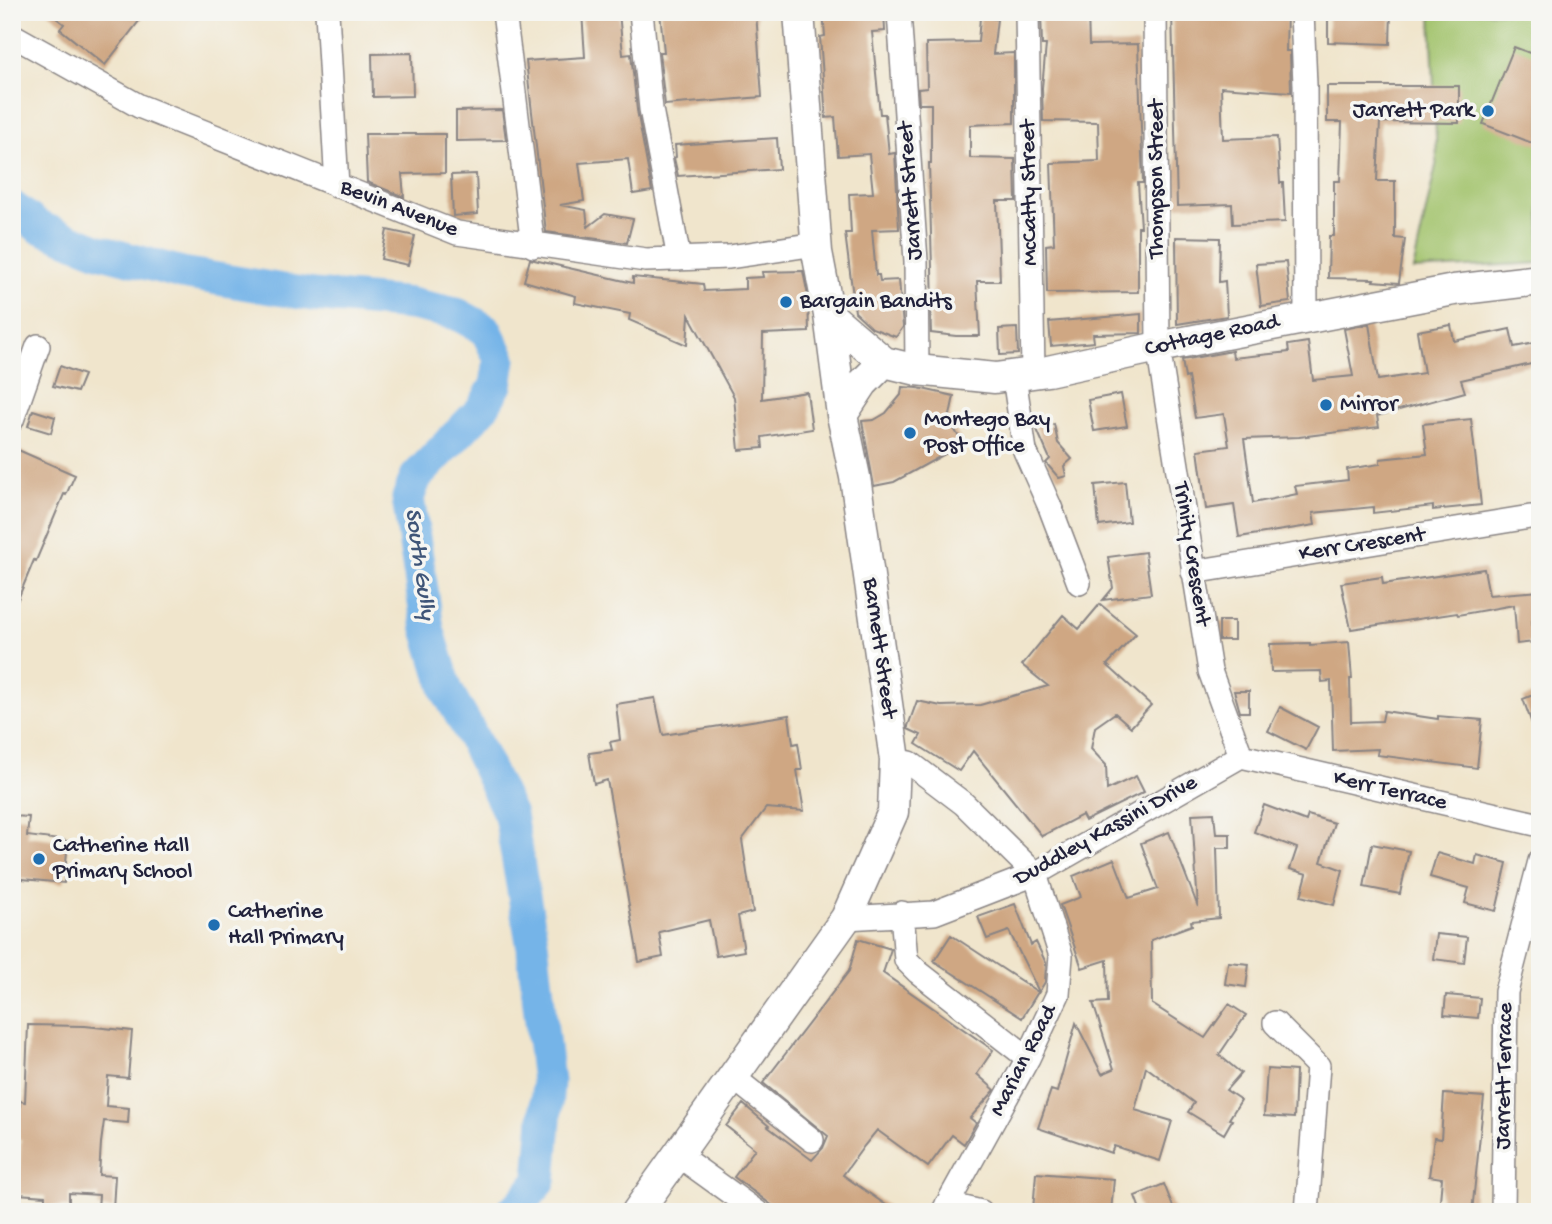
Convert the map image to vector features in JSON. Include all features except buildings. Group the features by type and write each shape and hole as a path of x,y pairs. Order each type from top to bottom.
{"main road":[{"name":"Barnett Street","path":"638,1212 846,918 892,812 895,760 855,477 842,415 829,315 816,244 799,12"},
{"name":"Cottage Road","path":"829,315 884,362 917,370 995,378 1023,375 1158,346 1454,290 1534,282"},
{"path":"842,415 863,383 884,362"}],"street":[{"path":"327,12 337,186"},
{"path":"503,12 533,246"},
{"path":"641,12 652,109 679,259"},
{"name":"Jarrett Street","path":"899,12 916,261 917,370"},
{"name":"McCatty Street","path":"1027,12 1023,375 1025,451 1079,583"},
{"name":"Thompson Street","path":"1155,12 1158,346"},
{"path":"1302,12 1306,317"},
{"name":"Bevin Avenue","path":"12,35 139,106 457,233 533,246 646,260 729,257 816,244"},
{"path":"13,416 38,346"},
{"name":"Trinity Crescent","path":"1158,346 1210,671 1241,757"},
{"name":"Kerr Crescent","path":"1193,572 1530,517"},
{"name":"Kerr Terrace","path":"1241,757 1540,825"},
{"name":"Duddley Kassini Drive","path":"846,918 934,913 1035,874 1241,757"},
{"name":"Marian Road","path":"895,760 910,763 964,804 1035,874 1061,956 1058,994 1028,1058 945,1208"},
{"name":"Jarrett Terrace","path":"1503,1212 1506,992 1540,860"},
{"path":"902,913 906,960 1028,1058"},
{"path":"1275,1023 1318,1066 1307,1212"},
{"path":"734,1078 812,1140"},
{"path":"678,1156 757,1212"},
{"path":"945,1208 981,1212"}],"green space":[{"name":"Jarrett Park","path":"1431,12 1540,12 1540,263 1413,270 1437,161"}],"waterway":[{"name":"South Gully","path":"12,207 39,227 99,251 182,273 313,295 411,304 457,314 486,330 500,359 496,385 482,409 416,477 408,498 428,629 447,691 510,815 532,942 548,1082 540,1181 511,1212"}],"place":[{"name":"Jarrett Park","path":"1488,111"},
{"name":"Bargain Bandits","path":"786,302"},
{"name":"Mirror","path":"1326,405"},
{"name":"Montego Bay Post Office","path":"910,433"},
{"name":"Catherine Hall Primary School","path":"39,859"},
{"name":"Catherine Hall Primary","path":"214,925"}]}
